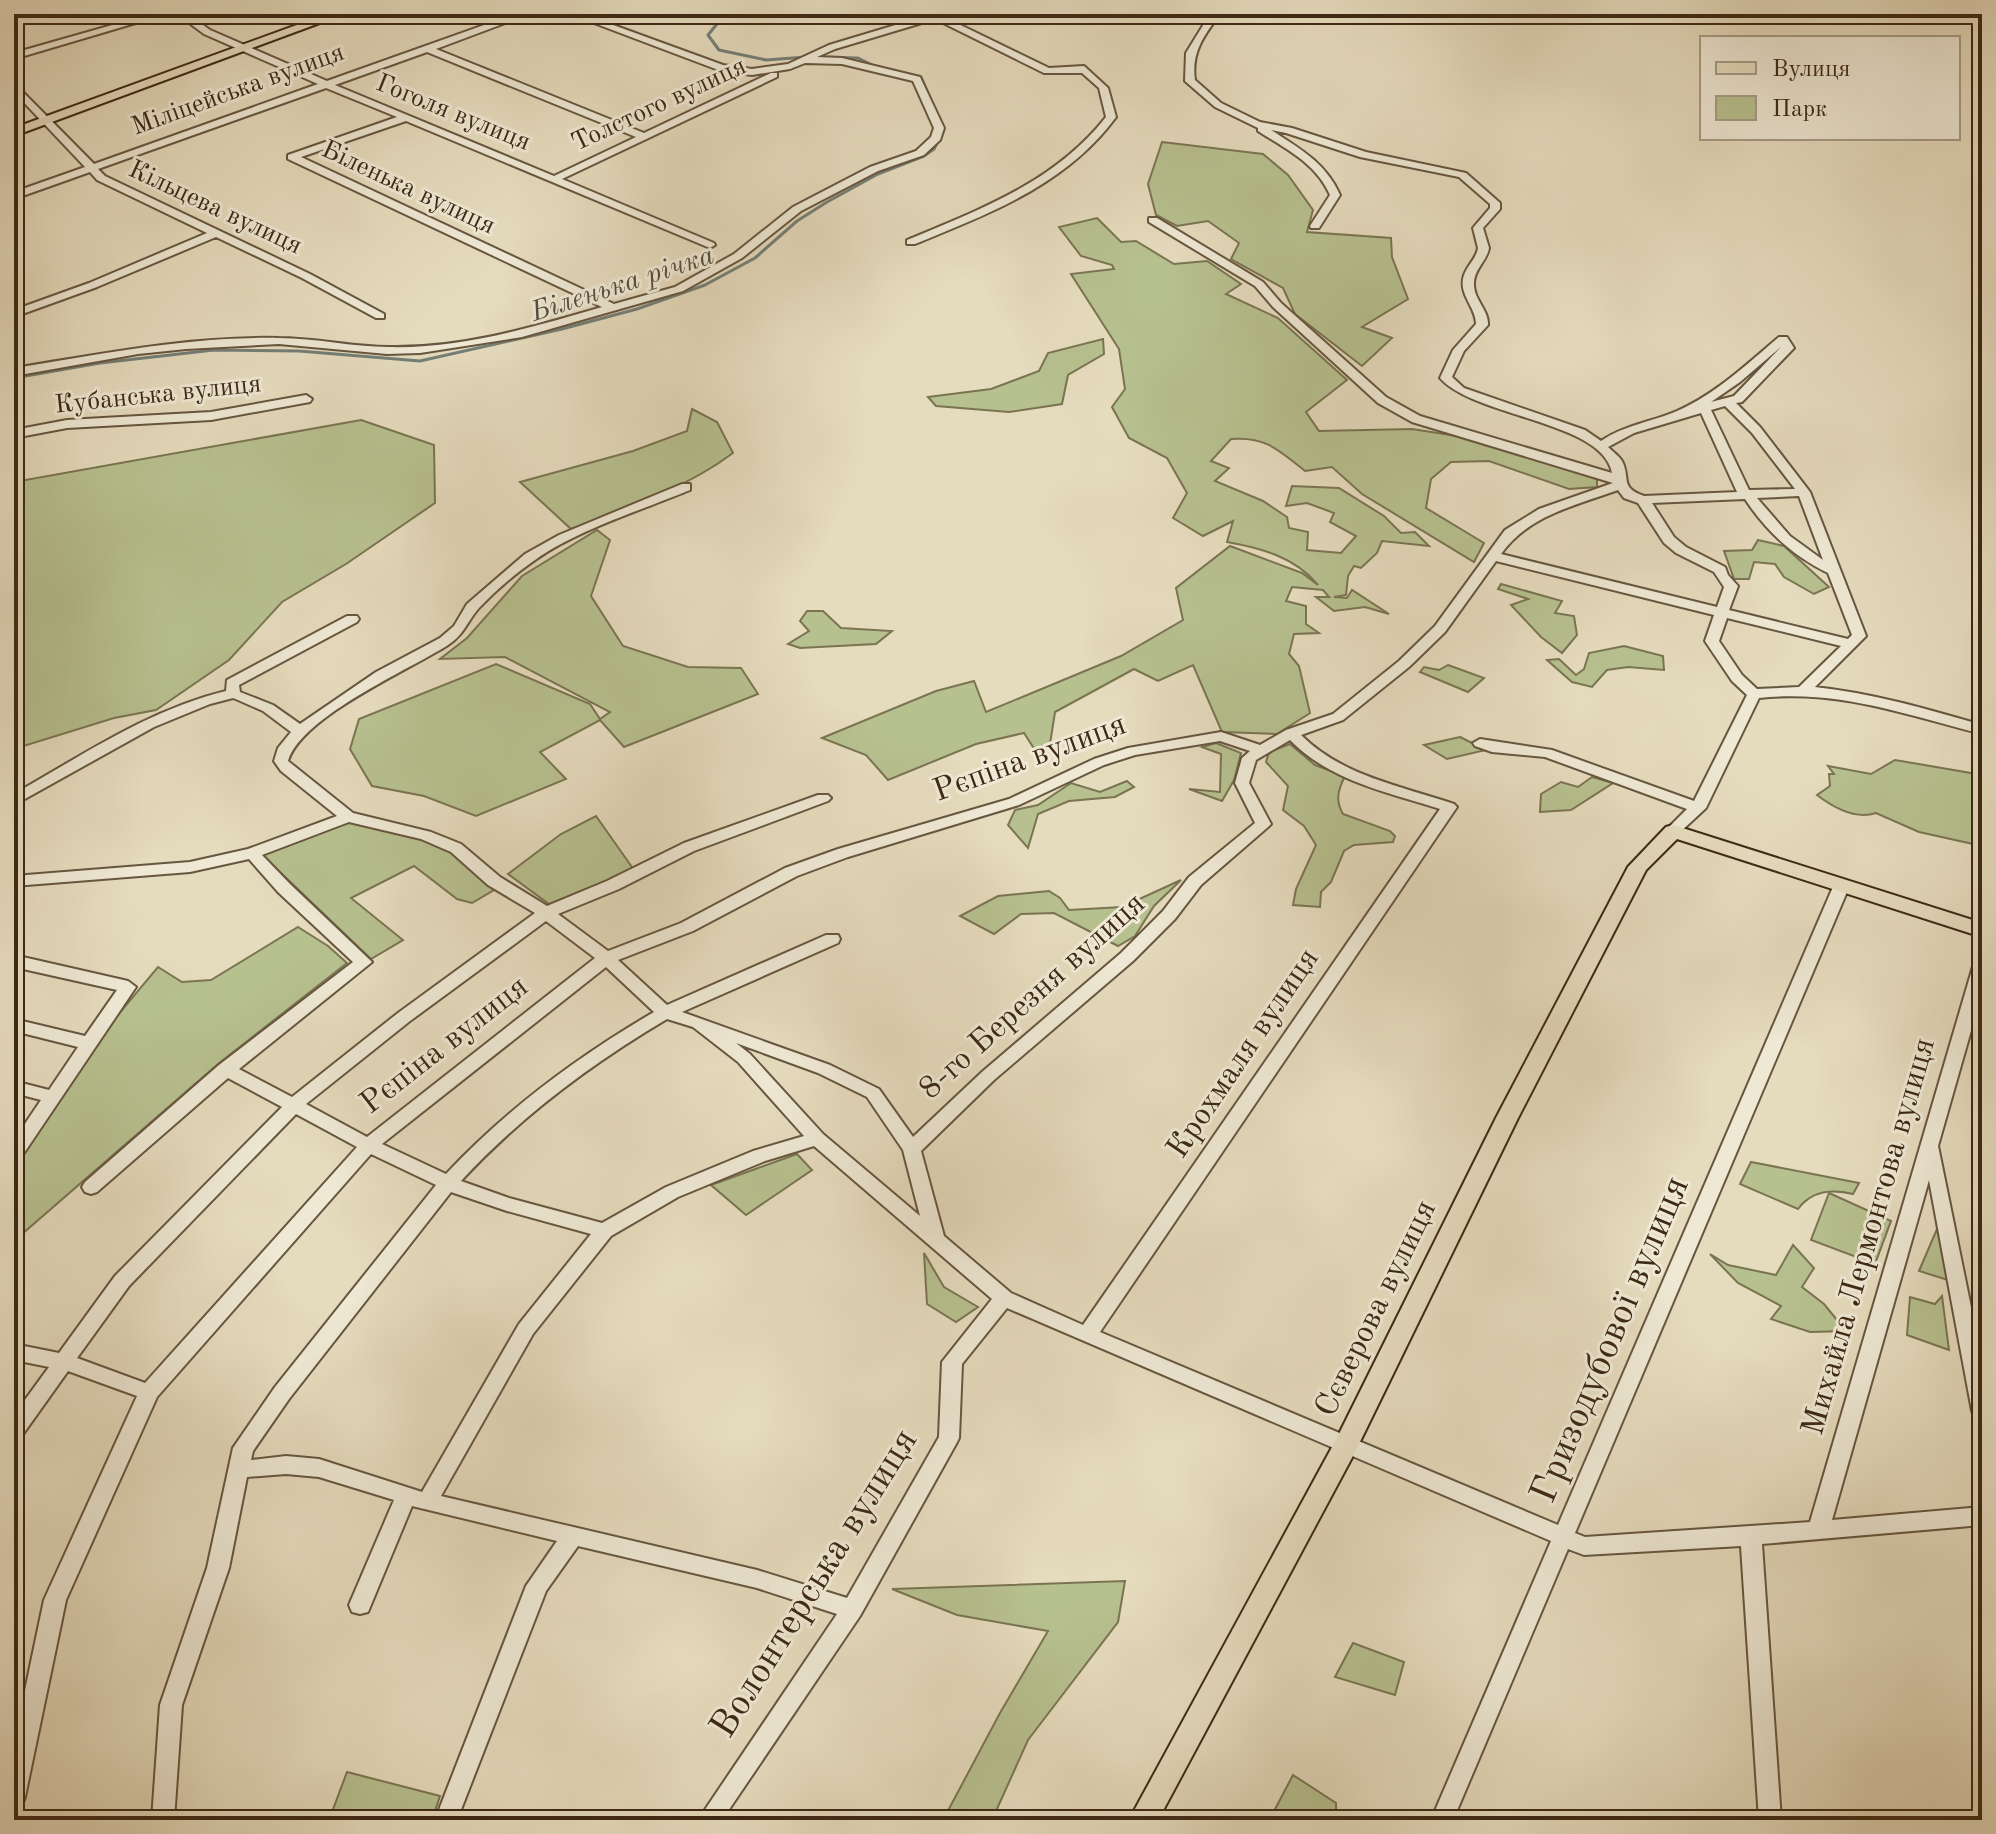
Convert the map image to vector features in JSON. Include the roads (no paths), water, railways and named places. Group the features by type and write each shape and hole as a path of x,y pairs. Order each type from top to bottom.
{"main road":[{"path":"14,132 338,14"},
{"path":"1673,831 1982,930"},
{"name":"Сєверова вулиця","path":"1143,1820 1346,1445 1507,1118 1630,880 1638,867 1673,831"}],"street":[{"path":"14,56 161,14"},
{"name":"Гоголя вулиця","path":"182,14 207,32 323,83 710,245"},
{"name":"Міліцейська вулиця","path":"14,196 89,166 524,14"},
{"path":"575,14 721,68 743,72 778,69 818,53 939,15 1047,71 1082,69 1099,79 1109,102 1111,117 1095,141 1009,202 911,242"},
{"path":"1215,14 1194,41 1190,81 1218,105 1303,154 1333,187 1335,195 1315,226"},
{"path":"426,48 643,136"},
{"path":"14,372 186,346 279,341 387,351 420,350 518,335 679,289 738,256 797,209 874,169 920,153 936,138 939,128 917,79 842,61 806,59"},
{"name":"Толстого вулиця","path":"555,179 777,74 778,69"},
{"name":"Кільцева вулиця","path":"14,86 101,178 306,276 380,316"},
{"name":"Біленька вулиця","path":"405,118 292,157 615,309"},
{"path":"1257,125 1288,130 1378,159 1462,175 1491,198 1495,209 1478,228 1485,243 1482,259 1468,277 1468,287 1483,320 1482,325 1459,350 1446,378 1460,391 1581,433 1601,446 1616,462 1620,482 1629,495 1643,500 1804,492"},
{"path":"1153,220 1259,284 1277,305 1382,400 1416,419 1620,482"},
{"path":"14,314 93,285 214,234"},
{"path":"1601,446 1630,430 1738,399 1788,348 1783,339 1712,398 1681,414"},
{"name":"Кубанська вулиця","path":"14,434 67,424 211,416 306,399"},
{"path":"1728,402 1778,455 1804,492 1859,636 1804,690"},
{"path":"1705,409 1746,494 1771,528 1821,566 1835,571"},
{"path":"1263,751 1291,733 1338,717 1404,664 1440,629 1510,533 1544,512 1620,482"},
{"path":"686,487 564,538 530,557 496,584 445,641 370,682 299,731 285,748 281,761 348,817 426,835 456,848 494,881 546,913 606,958 665,1013 740,1036 824,1069 873,1093 912,1149"},
{"path":"1643,500 1669,540 1720,570 1721,576 1731,586 1712,641 1737,678 1754,694 1804,690 1842,693 1982,730"},
{"path":"1491,556 1850,644"},
{"path":"233,694 232,683 352,619"},
{"path":"14,800 163,718 212,698 233,694 254,699 299,731"},
{"path":"1673,831 1698,808 1754,694"},
{"name":"Крохмаля вулиця","path":"1087,1335 1449,807 1332,766 1307,752 1291,733"},
{"name":"Рєпіна вулиця","path":"14,1797 55,1600 149,1392 368,1146 606,958 687,927 791,872 843,853 1014,802 1099,762 1133,751 1221,736 1263,751"},
{"path":"1480,743 1547,753 1698,808"},
{"name":"8-го Березня вулиця","path":"936,1241 912,1149 988,1076 1127,957 1169,915 1195,881 1263,824 1242,783 1249,758 1263,751"},
{"name":"Рєпіна вулиця","path":"14,1431 122,1281 295,1104 404,1017 546,913 613,885 689,847 823,798"},
{"path":"14,881 190,867 252,853 348,817"},
{"path":"91,1187 225,1069 301,1007 364,962 284,888 252,853"},
{"name":"Гризодубової вулиця","path":"1442,1820 1841,887"},
{"path":"163,1820 171,1705 218,1568 243,1448 282,1393 448,1183 532,1102 617,1041 665,1013 832,939"},
{"path":"14,961 128,987 16,1149"},
{"name":"Михайла Лермонтова вулиця","path":"1819,1528 1982,963"},
{"path":"699,1023 744,1058 817,1139 1004,1298 1584,1546 1751,1536 1982,1516"},
{"path":"14,1025 88,1043"},
{"path":"225,1069 368,1146 448,1183 497,1202 604,1231"},
{"path":"14,1087 53,1097"},
{"path":"360,1605 417,1498 526,1329 604,1231 672,1192 759,1156 817,1139"},
{"path":"1931,1146 1982,1411"},
{"name":"Волонтерська вулиця","path":"709,1820 852,1609 949,1438 952,1362 1004,1298"},
{"path":"14,1352 66,1362 149,1392"},
{"path":"241,1469 286,1465 319,1468 417,1498 757,1579 852,1609"},
{"path":"446,1820 537,1586 573,1536"},
{"path":"1751,1536 1770,1820"}],"waterway":[{"name":"Біленька річка","path":"725,14 708,35 719,50 766,60 806,57"},
{"name":"Біленька річка","path":"815,57 858,58 876,67"},
{"name":"Біленька річка","path":"907,74 921,77 940,122"},
{"name":"Біленька річка","path":"14,378 100,363 214,350 299,351 420,361 562,329 637,309 705,285 755,258 797,221 827,202 878,174 924,156 934,149 938,141"}]}
